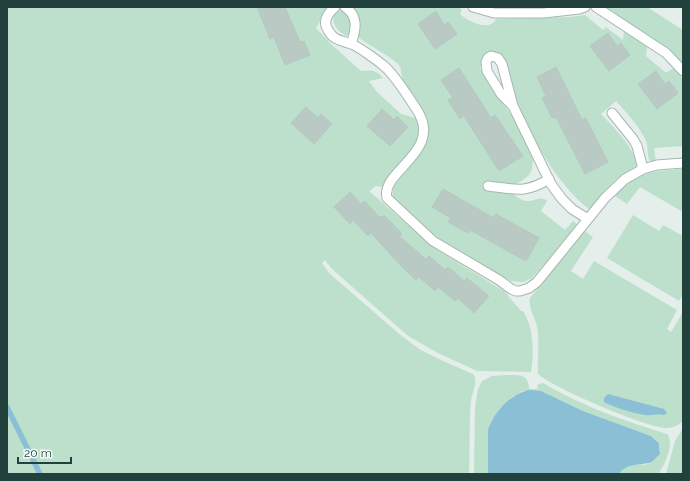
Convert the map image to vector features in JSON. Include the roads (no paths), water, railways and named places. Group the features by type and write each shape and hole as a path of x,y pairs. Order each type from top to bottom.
{"lane":[{"path":"335,7 328,13 326,18 326,26 329,32 338,40 351,44 384,66 391,73 418,112 421,119 423,129 422,140 418,150 391,182 386,193 388,198 433,241 499,280 511,289 520,291 530,288 537,282 607,196 625,179 643,169 657,164 683,163"},
{"path":"345,7 352,14 356,22 355,33 351,44"},
{"path":"473,7 494,13 544,13 585,7"},
{"path":"596,7 666,53 683,70"},
{"path":"513,106 501,94 487,71 486,62 491,56 498,58 502,64 513,106 549,179 562,199 572,209 588,219"},
{"path":"612,113 637,146 643,169"},
{"path":"488,186 528,189 549,179"}],"water":[{"path":"530,390 541,391 583,411 651,436 659,443 660,454 652,462 630,466 622,470 619,474 488,474 488,429 491,422 499,410 510,399"},
{"path":"608,394 664,409 667,413 664,415 647,415 624,410 604,402 604,398"}],"waterway":[{"path":"7,407 40,474"}]}
